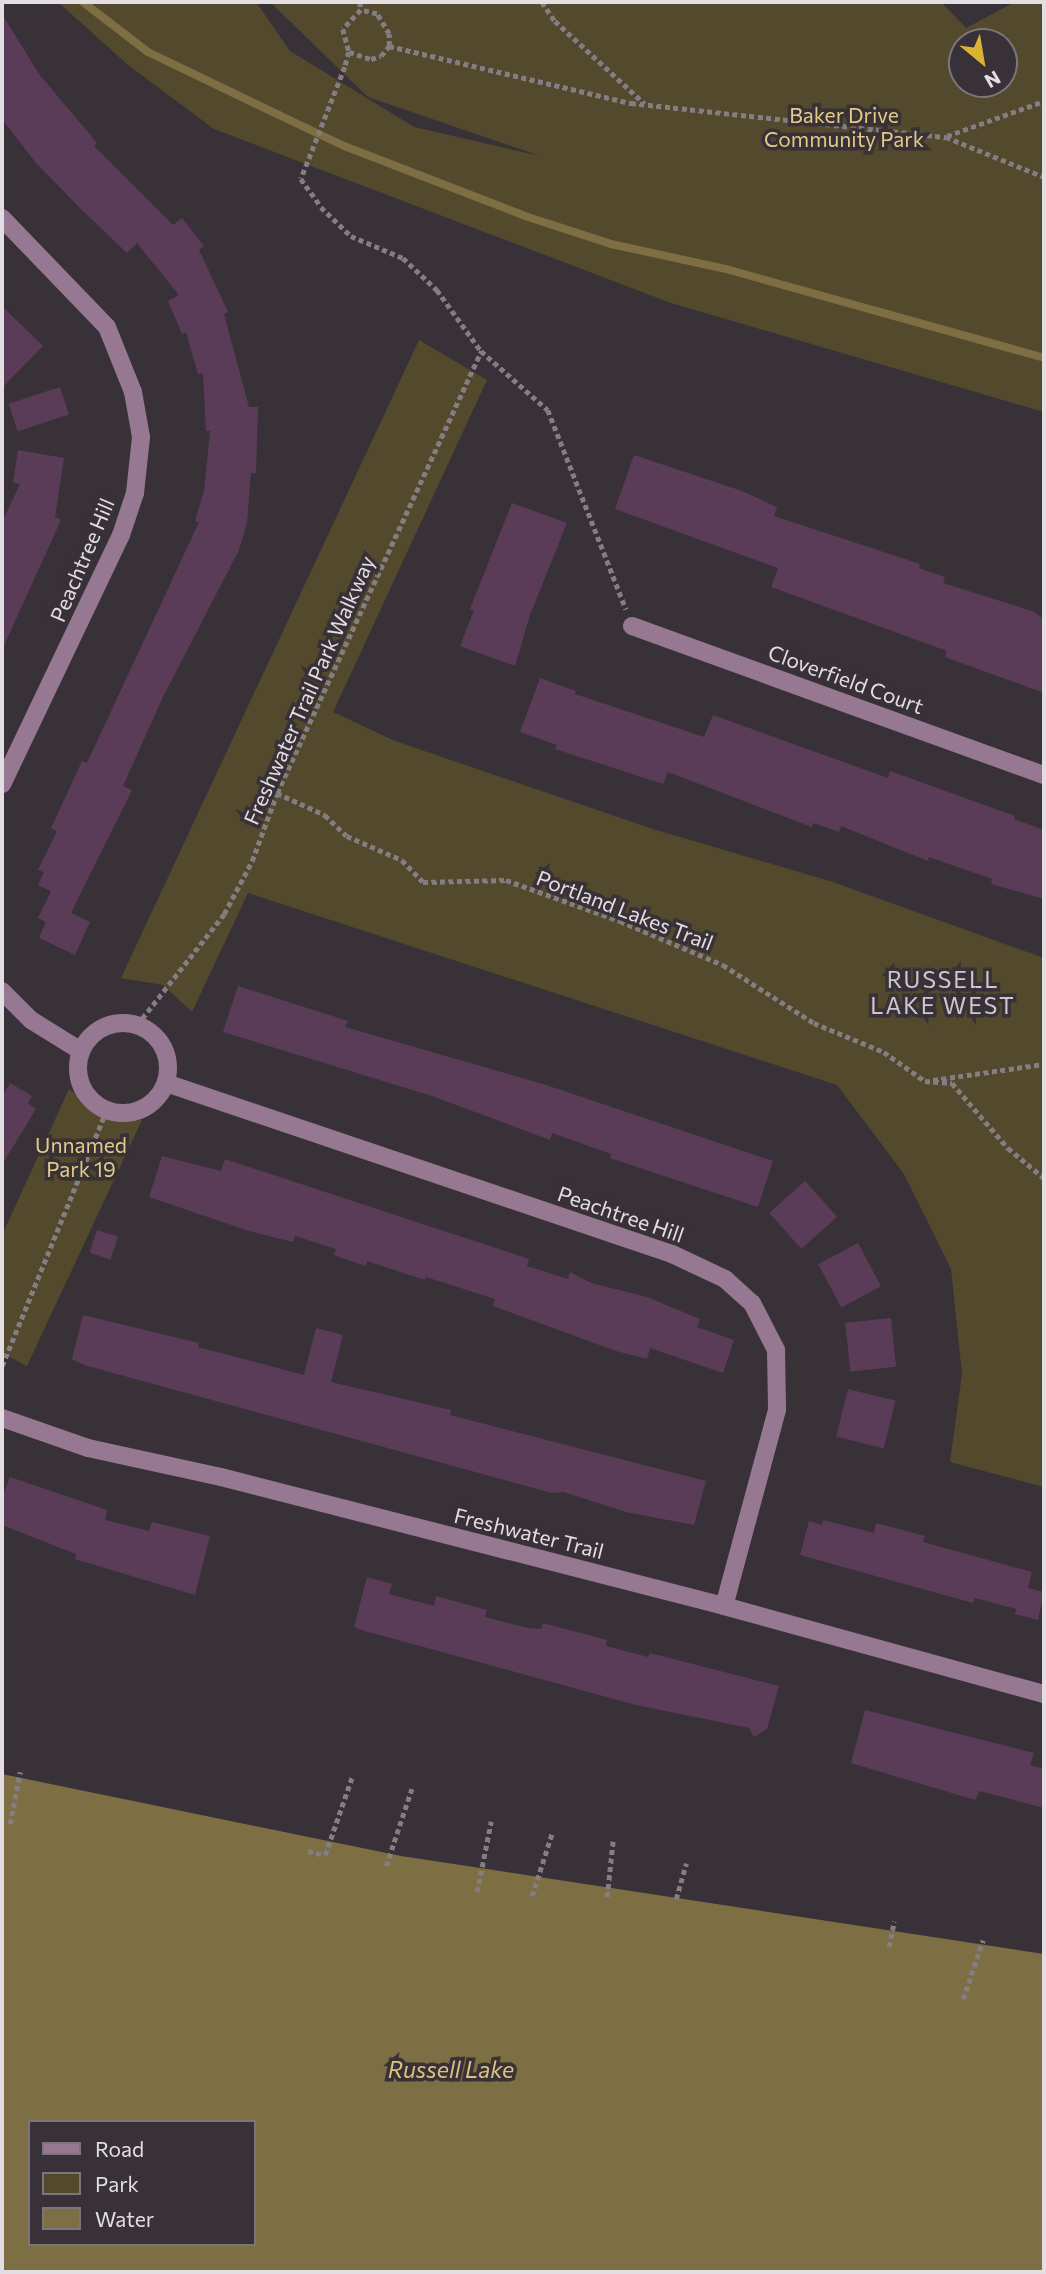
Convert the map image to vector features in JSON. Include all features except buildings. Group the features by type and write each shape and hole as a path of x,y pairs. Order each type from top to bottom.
{"street":[{"name":"Peachtree Hill","path":"2,218 107,327 134,392 141,437 135,493 121,535 2,784"},
{"name":"Cloverfield Court","path":"632,626 1044,775"},
{"path":"2,991 31,1020 81,1051"},
{"path":"116,1023 137,1025 159,1039 166,1053 166,1083 159,1096 142,1108 121,1113 107,1109 85,1092 79,1072 81,1051 102,1028 116,1023"},
{"name":"Peachtree Hill","path":"166,1083 672,1254 725,1279 752,1303 776,1350 777,1410 724,1606"},
{"name":"Freshwater Trail","path":"2,1418 88,1448 221,1477 724,1606 1044,1695"}],"path":[{"path":"360,2 361,10"},
{"path":"542,2 555,21 647,105"},
{"path":"349,52 371,59 381,56 389,46 385,25 377,14 361,10"},
{"path":"361,10 343,29 349,52 318,145 302,179 321,208 351,236 403,258 437,290 481,351 548,410 632,626"},
{"path":"389,46 647,105 946,137 1044,177"},
{"path":"946,137 1044,101"},
{"name":"Freshwater Trail Park Walkway","path":"137,1025 225,914 252,861 277,793 481,351"},
{"name":"Portland Lakes Trail","path":"277,793 325,815 347,836 402,860 424,882 506,880 620,920 723,965 814,1023 884,1052 925,1081 952,1083 1008,1148 1044,1178"},
{"path":"925,1081 1044,1064"},
{"path":"2,1366 107,1109"},
{"path":"10,1824 20,1772"},
{"path":"308,1851 325,1855 352,1777"},
{"path":"386,1866 412,1788"},
{"path":"477,1892 491,1821"},
{"path":"532,1896 552,1833"},
{"path":"607,1897 613,1840"},
{"path":"676,1899 686,1863"},
{"path":"889,1947 894,1921"},
{"path":"963,1999 983,1940"}],"green space":[{"name":"Baker Drive Community Park","path":"58,2 256,2 290,51 414,127 540,156 368,97 270,2 941,2 966,28 1015,2 1044,2 1044,412 671,303 214,129 128,65"},
{"path":"419,340 487,380 333,712 395,741 653,829 833,882 1044,958 1044,1487 950,1462 962,1374 951,1269 904,1174 837,1085 248,893 192,1012 163,985 121,978"},
{"name":"Unnamed Park 19","path":"69,1089 103,1116 142,1120 27,1366 2,1353 2,1235"}],"water":[{"name":"Russell Lake","path":"2,1774 401,1856 1044,1954 1044,2272 2,2272"}],"waterway":[{"path":"83,2 148,52 344,146 528,217 611,244 726,269 1044,358"}],"district":[{"name":"RUSSELL LAKE WEST","path":"943,992"}]}
